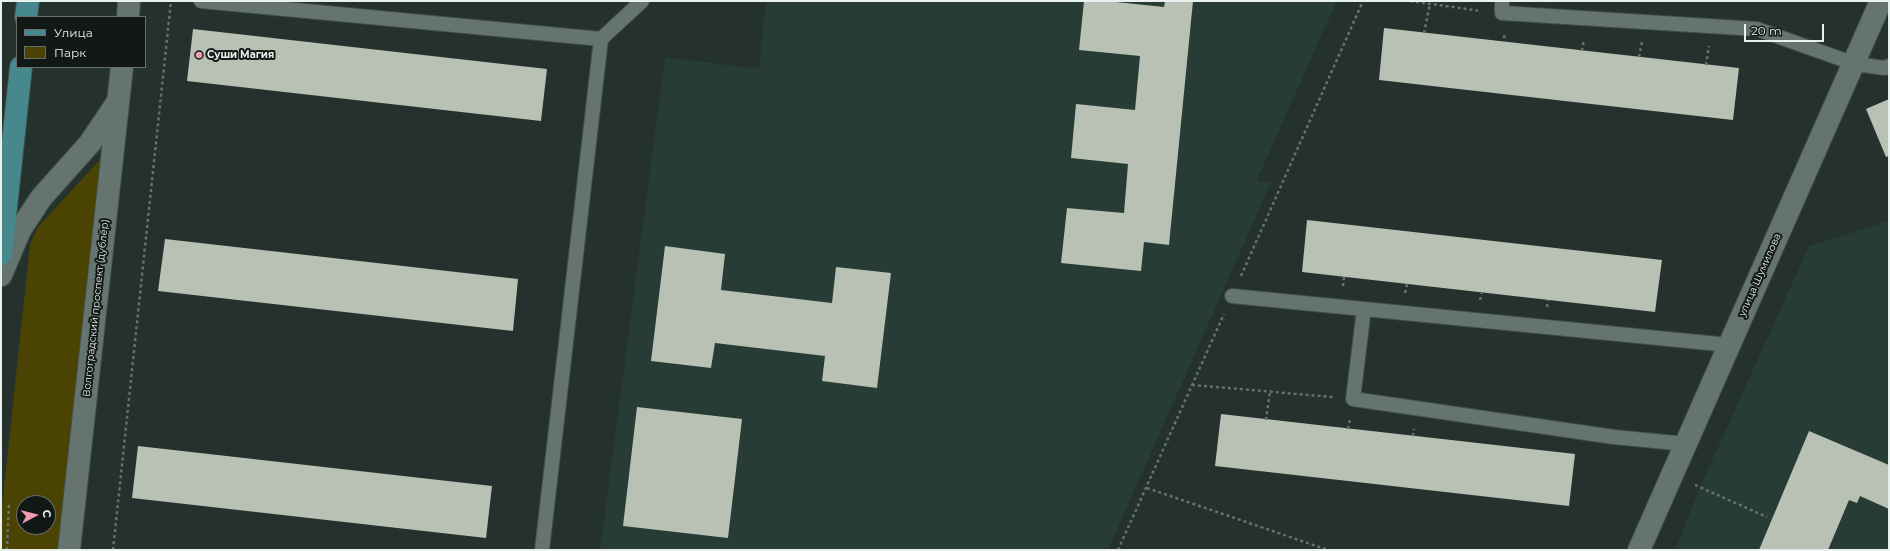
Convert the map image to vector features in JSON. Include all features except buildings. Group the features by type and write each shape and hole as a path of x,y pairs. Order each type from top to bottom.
{"main road":[{"path":"26,16 28,1"},
{"path":"1,254 21,68"}],"street":[{"path":"128,16 129,1"},
{"name":"улица Шумилова","path":"1639,550 1855,64 1881,1"},
{"name":"Волгоградский проспект (дублёр)","path":"69,550 122,68"},
{"path":"1,275 20,230 41,198 90,143 119,100"}],"lane":[{"path":"201,1 601,40"},
{"path":"542,550 601,40 642,1"},
{"path":"1502,7 1757,29 1855,64 1885,68 1889,66"},
{"path":"1232,296 1729,345"},
{"path":"1364,309 1353,399 1614,437 1686,444"}],"path":[{"path":"113,550 171,1"},
{"path":"1410,1 1430,4 1502,7"},
{"path":"1424,33 1430,4"},
{"path":"1192,385 1353,399"},
{"path":"1266,420 1270,391"},
{"path":"1673,475 1768,517"},
{"path":"1147,488 1328,550"},
{"path":"7,550 9,502"}],"shaded area":[{"path":"766,1 1337,1 1257,180 1271,183 1108,550 600,550 665,57 759,69"},
{"path":"1889,221 1889,550 1675,550 1700,487 1809,246"}],"green space":[{"path":"104,155 64,550 1,550 1,515 30,244 38,227"}],"place":[{"name":"Суши Магия","path":"199,55"}]}
